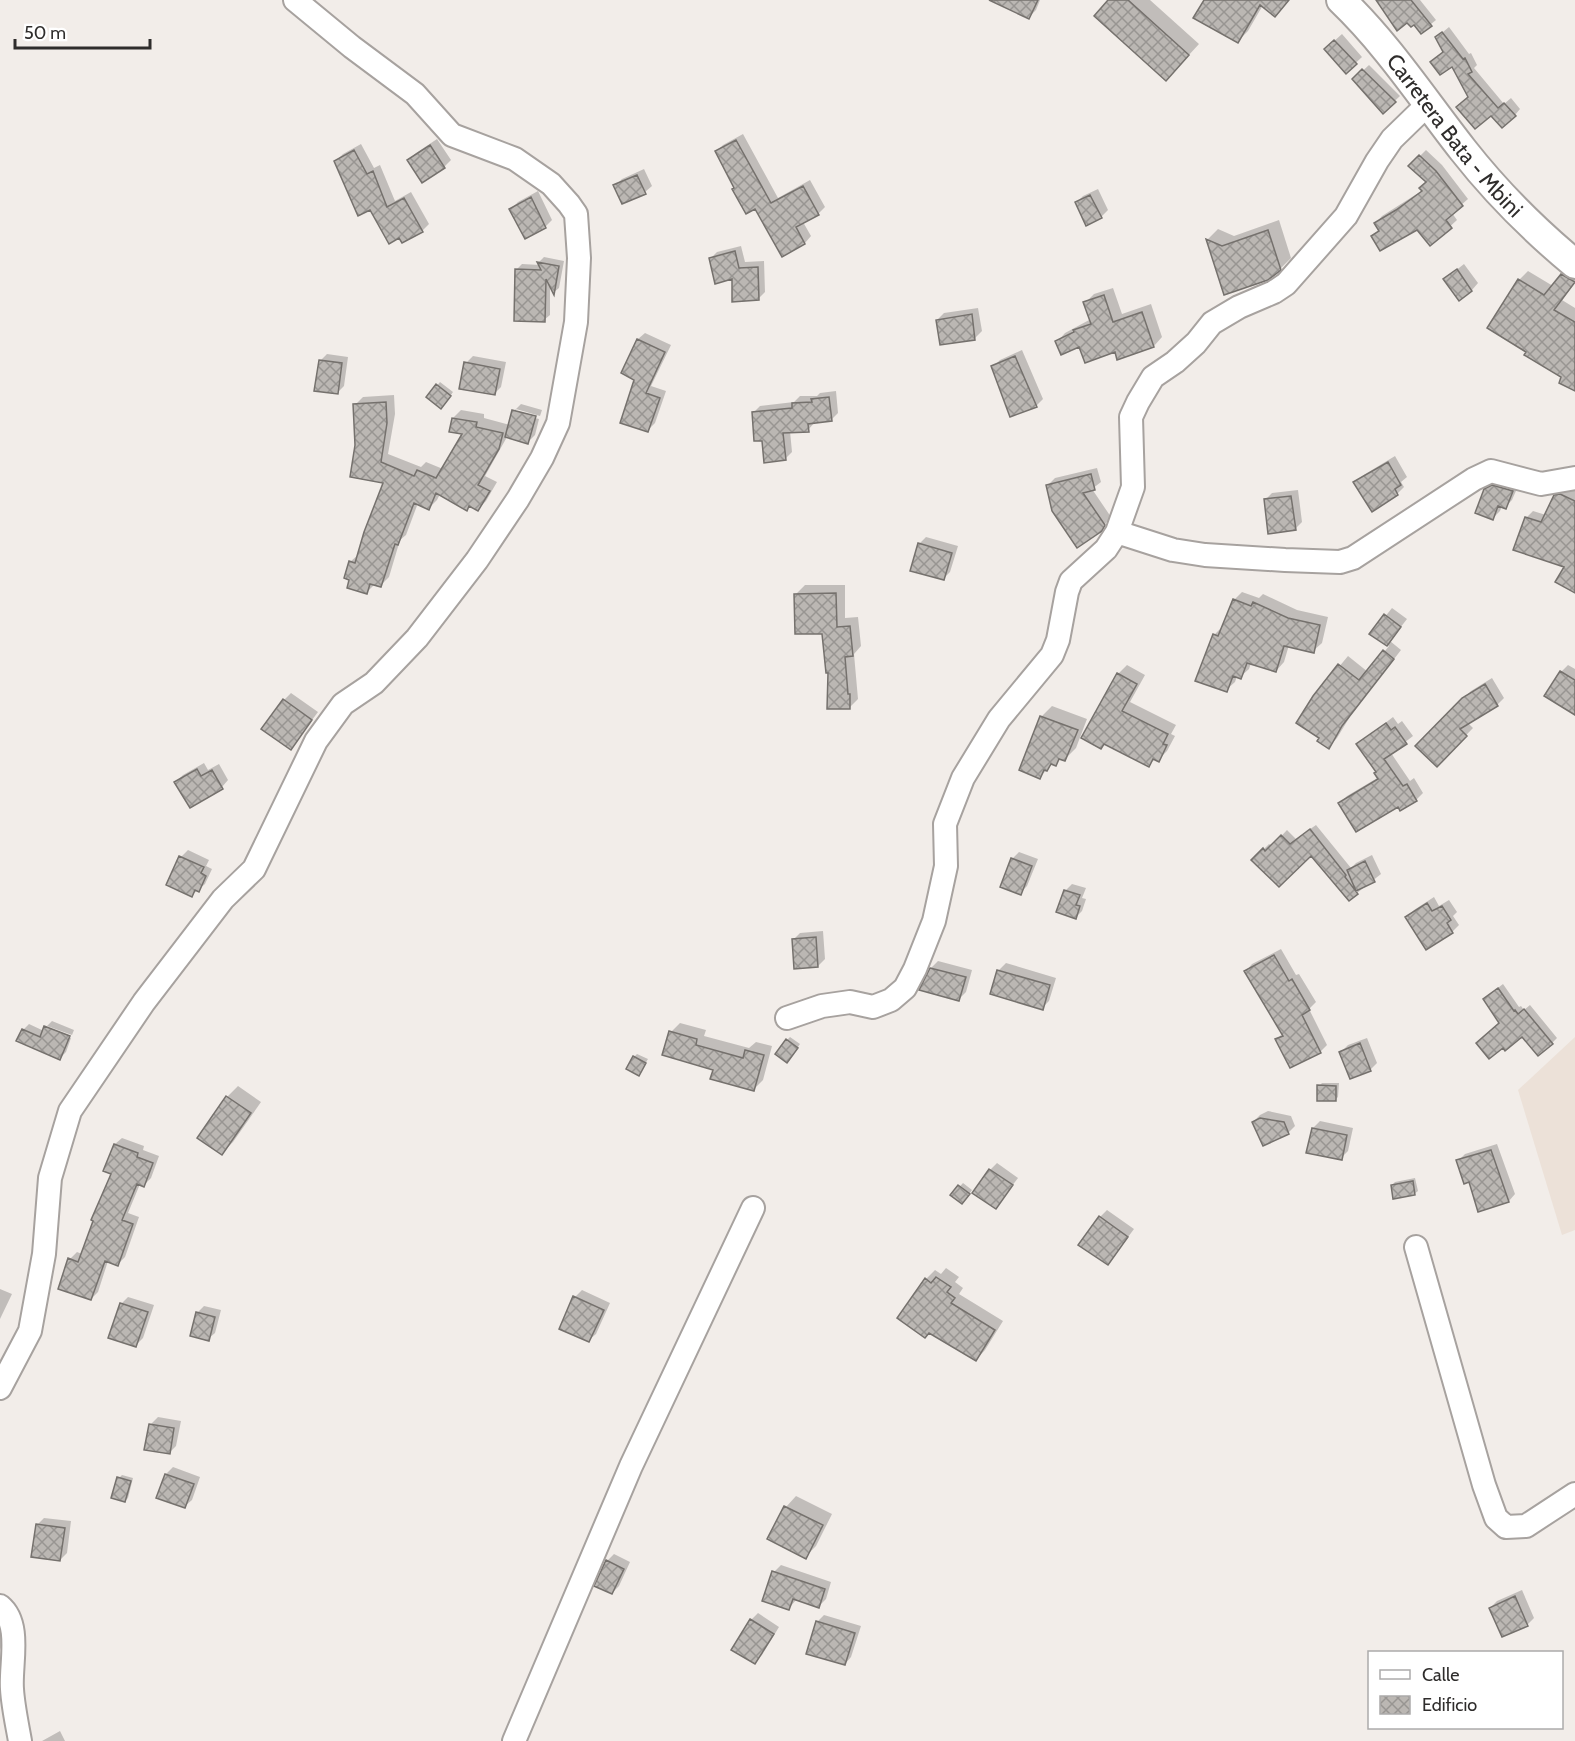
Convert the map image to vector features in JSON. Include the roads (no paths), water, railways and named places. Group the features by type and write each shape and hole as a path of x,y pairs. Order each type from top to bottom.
{"main road":[{"name":"Carretera Bata - Mbini","path":"1341,0 1394,58 1478,168 1507,201 1575,264"}],"street":[{"path":"0,1388 30,1330 44,1254 50,1178 70,1111 144,1002 223,899 254,869 316,741 343,704 374,683 417,638 464,577 518,499 542,458 558,423 576,322 579,258 576,214 551,184 515,159 452,135 415,94 352,47 296,0"},
{"path":"787,1018 822,1006 850,1002 873,1007 891,1000 904,988 915,969 934,921 946,866 945,824 963,778 999,719 1052,655 1058,640 1071,581 1106,549 1116,532 1133,487 1131,417 1153,377 1175,362 1196,343 1212,323 1286,284 1346,216 1392,139 1428,104"},
{"path":"1116,532 1173,550 1205,555 1340,562 1353,558 1474,479 1491,471 1541,484 1575,478"},
{"path":"514,1741 632,1466 753,1208"},
{"path":"1416,1248 1484,1485 1496,1518 1506,1527 1526,1526 1575,1494"},
{"path":"0,1606 6,1611 15,1641 12,1687 20,1741"}]}
